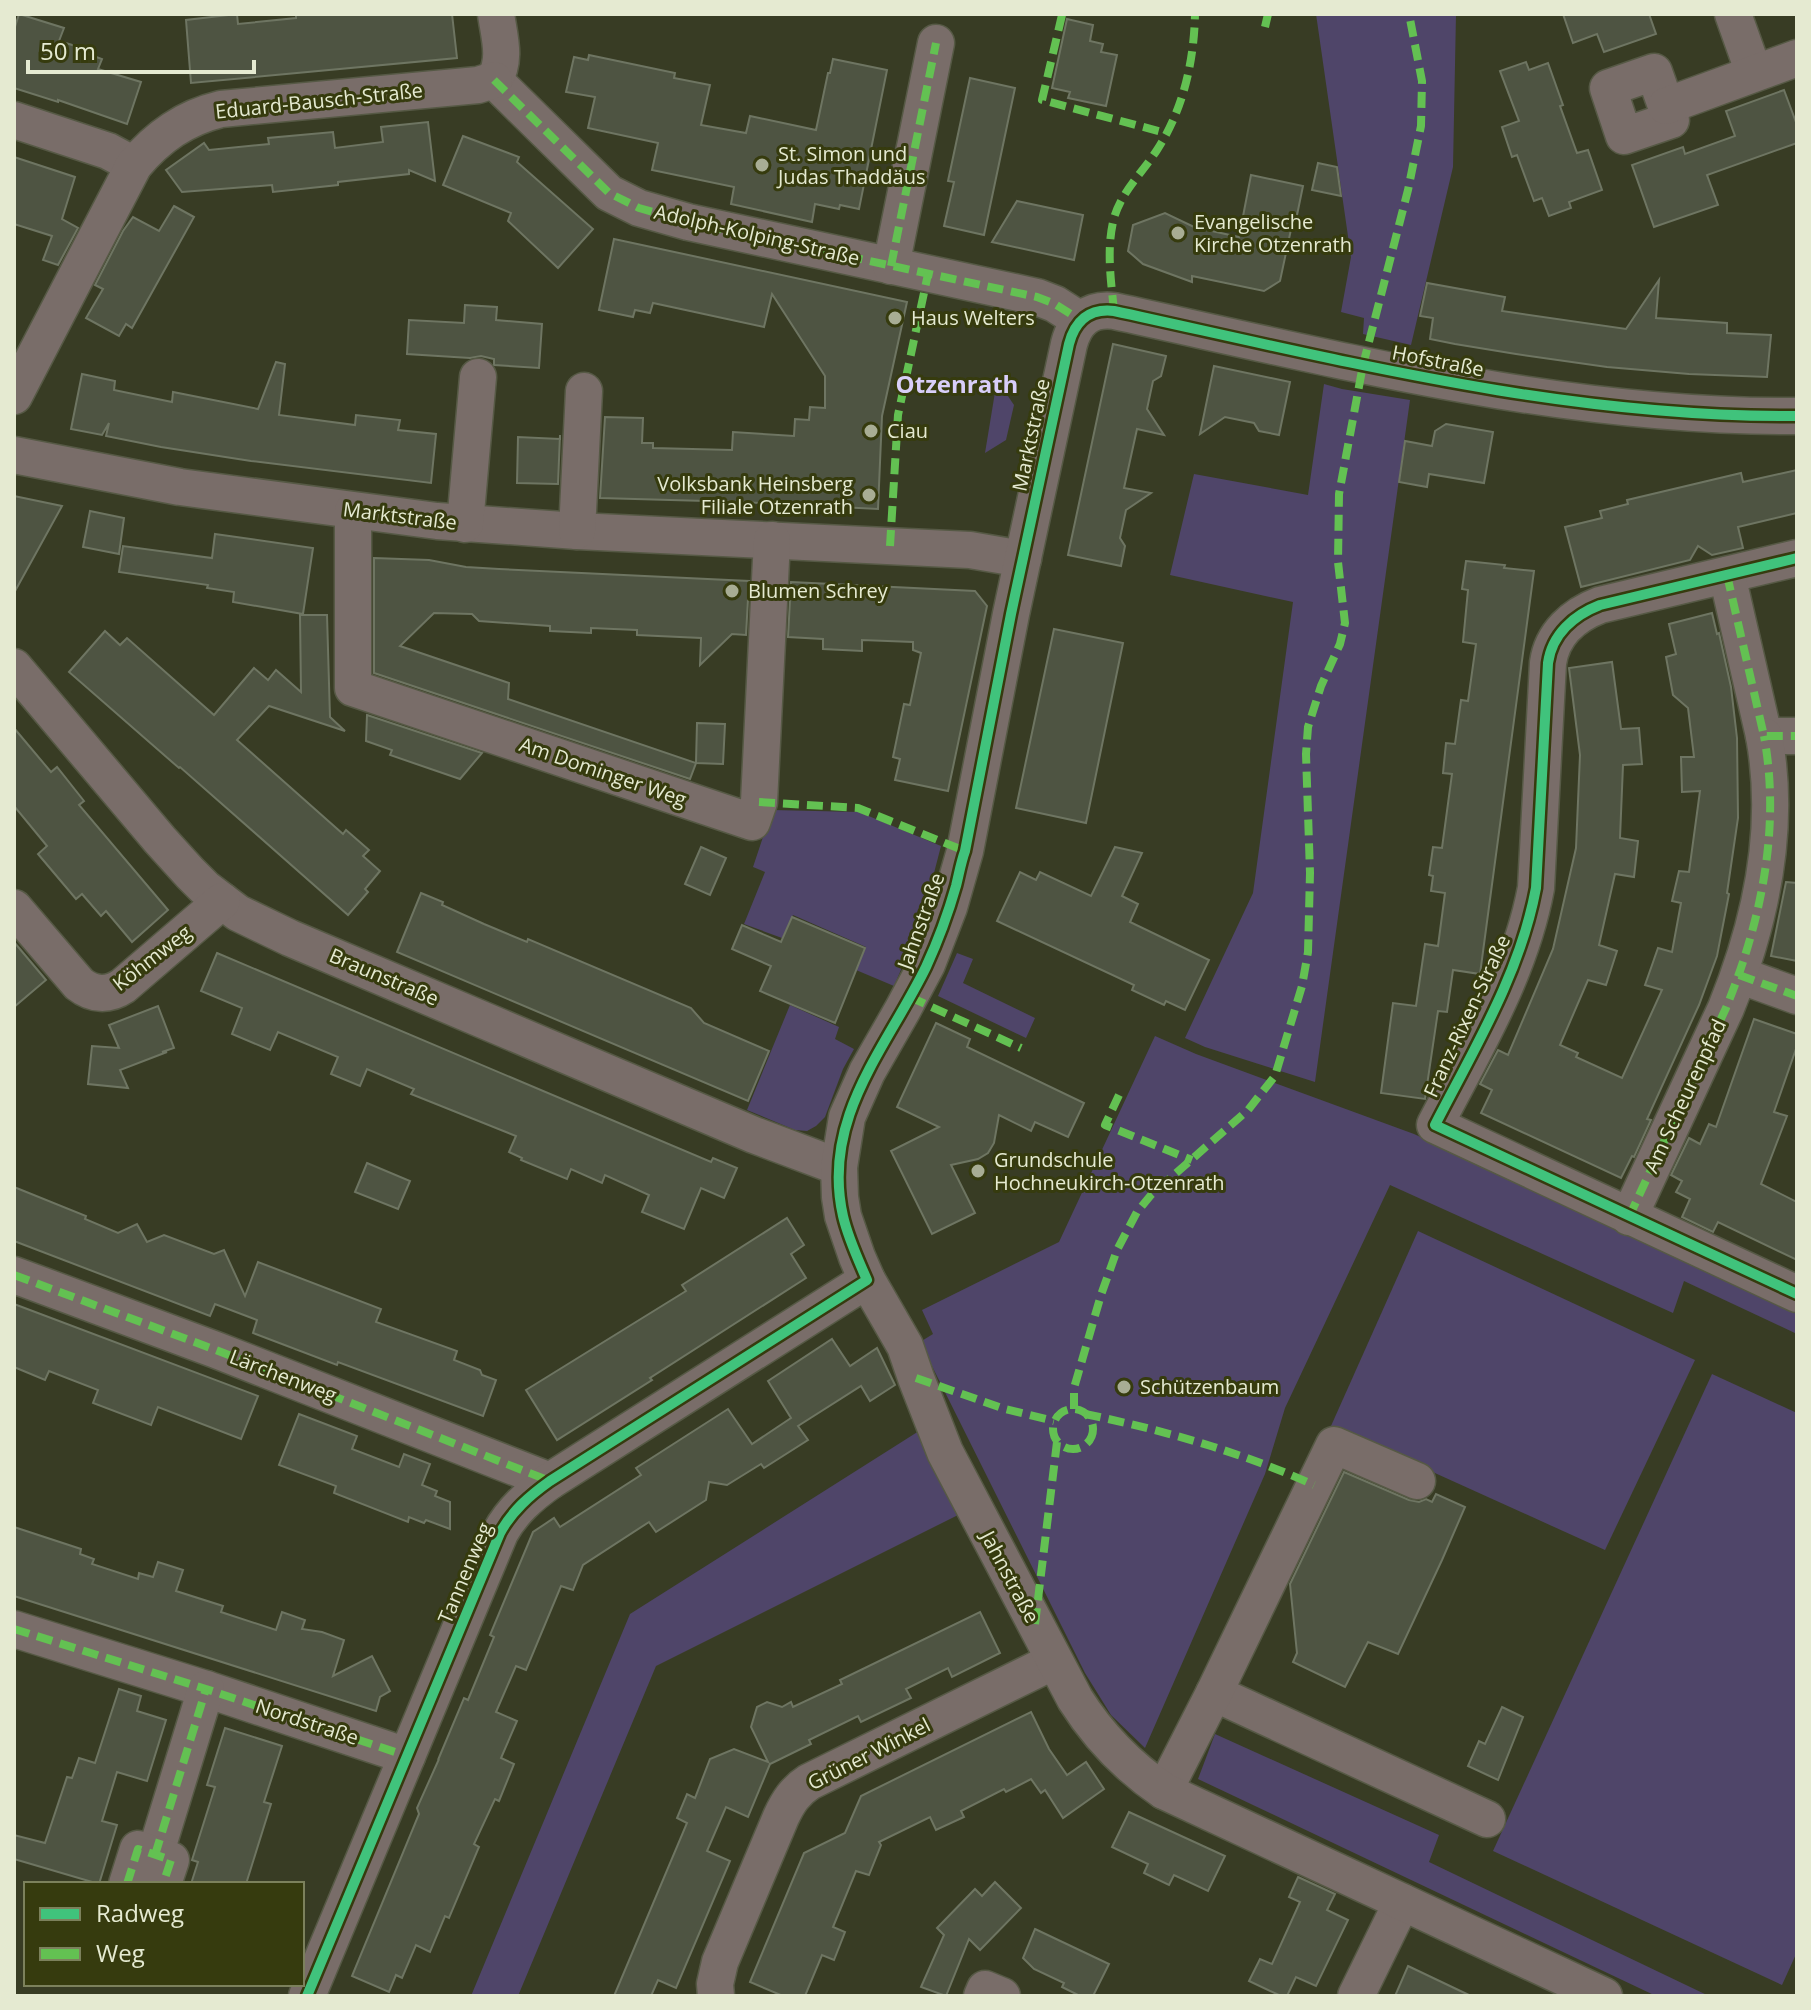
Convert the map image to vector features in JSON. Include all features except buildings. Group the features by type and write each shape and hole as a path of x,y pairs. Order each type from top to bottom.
{"street":[{"path":"494,80 501,63 496,14"},
{"path":"1733,14 1754,73"},
{"path":"891,266 936,43"},
{"path":"1666,106 1797,58"},
{"name":"Eduard-Bausch-Straße","path":"14,396 134,165 165,134 187,120 208,112 478,85 494,80"},
{"name":"Adolph-Kolping-Straße","path":"494,80 609,193 629,204 688,222 1044,298 1080,320"},
{"path":"14,120 108,151 134,165"},
{"name":"Hofstraße","path":"1080,320 1094,312 1114,311 1428,378 1556,400 1661,412 1797,416"},
{"name":"Marktstraße","path":"14,455 180,487 465,524 970,550 1023,559 1069,344 1080,320"},
{"path":"465,524 478,377"},
{"path":"577,531 584,391"},
{"name":"Am Dominger Weg","path":"353,511 353,688 752,822 759,802 772,540"},
{"name":"Franz-Rixen-Straße","path":"1797,558 1594,608 1567,625 1554,644 1548,663 1536,888 1529,922 1509,980 1435,1125 1797,1294"},
{"name":"Jahnstraße","path":"1023,559 956,885 936,945 857,1091 844,1129 839,1167 840,1197 857,1257 905,1346 945,1452 1054,1661 1098,1734 1129,1765 1164,1791 1604,1996"},
{"name":"Am Scheurenpfad","path":"1629,1217 1739,975 1759,904 1768,855 1769,763 1781,736 1727,575"},
{"name":"Braunstraße","path":"14,667 175,858 205,888 246,917 754,1135 839,1167"},
{"name":"Köhmweg","path":"14,908 79,984 93,992 108,993 123,986 222,901"},
{"path":"1739,975 1797,996"},
{"name":"Lärchenweg","path":"14,1275 216,1350 550,1481"},
{"name":"Tannenweg","path":"307,1996 500,1533 517,1508 550,1481 867,1280"},
{"path":"1164,1791 1334,1445 1417,1481"},
{"name":"Nordstraße","path":"14,1629 407,1756"},
{"name":"Grüner Winkel","path":"716,1996 720,1962 781,1817 797,1791 809,1782 1054,1661"},
{"path":"128,1882 138,1849 159,1869 206,1689"},
{"path":"1214,1693 1487,1819"},
{"path":"1356,1996 1402,1902"},
{"path":"982,1996 985,1989 1002,1996"}],"shaded area":[{"path":"1316,14 1456,14 1453,167 1411,345 1363,334 1364,318 1341,312 1351,257"},
{"path":"997,380 1014,405 1006,440 985,453"},
{"path":"1324,384 1410,400 1315,1082 1185,1038 1253,893 1293,602 1170,575 1194,474 1308,495"},
{"path":"772,810 859,812 941,846 921,923 894,986 856,970 866,947 793,915 782,938 744,924 765,872 753,867"},
{"path":"957,953 973,959 963,983 1035,1018 1026,1038 938,996"},
{"path":"790,1005 839,1027 835,1039 854,1049 825,1117 807,1131 795,1130 747,1110"},
{"path":"1155,1036 1414,1134 1797,1310 1797,1334 1684,1281 1673,1313 1390,1185 1285,1408 1265,1474 1145,1748 1111,1715 1085,1673 920,1342 933,1334 922,1310 1059,1242"},
{"path":"1418,1231 1695,1360 1605,1550 1331,1426"},
{"path":"1712,1374 1797,1413 1797,1952 1782,1985 1493,1851"},
{"path":"919,1431 960,1514 656,1666 518,1996 471,1996 630,1614"},
{"path":"1215,1734 1439,1835 1429,1862 1709,1996 1656,1996 1198,1779"}],"marked path":[{"path":"1114,311 1110,253 1114,218 1122,199 1157,150 1174,119 1189,68 1195,14"},
{"path":"1265,27 1268,14"},
{"path":"1074,1409 1074,1388 1101,1295 1117,1250 1137,1212 1151,1195 1248,1110 1275,1076 1302,986 1308,952 1310,873 1308,727 1345,623 1338,562 1339,494 1363,365 1408,190 1421,126 1422,81 1409,14"},
{"path":"1062,15 1042,100 1166,133"},
{"path":"891,266 936,43"},
{"path":"494,80 609,193 639,208 688,222 1037,297 1080,320"},
{"path":"890,546 898,415 928,274"},
{"path":"1727,575 1764,736 1797,736"},
{"path":"1629,1217 1726,1008 1749,942 1769,840 1769,771 1764,736"},
{"path":"759,802 858,808 965,851"},
{"path":"1739,975 1797,996"},
{"path":"910,997 1021,1048"},
{"path":"1119,1095 1105,1125 1192,1160"},
{"path":"14,1275 216,1350 550,1481"},
{"path":"916,1378 1005,1409 1054,1421"},
{"path":"1073,1409 1087,1415 1093,1429 1087,1443 1073,1449 1059,1443 1053,1429 1059,1415 1073,1409"},
{"path":"1085,1414 1201,1443 1314,1485"},
{"path":"1035,1624 1057,1442"},
{"path":"14,1629 407,1756"},
{"path":"155,1855 206,1689"},
{"path":"128,1882 138,1849 171,1860 164,1882"}],"cycle path":[{"path":"307,1996 500,1533 510,1518 528,1498 550,1481 867,1280 843,1216 839,1181 841,1147 861,1086 926,967 956,886 1069,344 1079,323 1090,314 1114,311 1368,366 1539,397 1710,414 1797,416"},
{"path":"1797,558 1600,605 1581,614 1559,635 1548,663 1536,888 1529,920 1494,1010 1435,1125 1797,1294"}],"place":[{"name":"St. Simon und Judas Thaddäus","path":"762,165"},
{"name":"Evangelische Kirche Otzenrath","path":"1178,233"},
{"name":"Haus Welters","path":"895,318"},
{"name":"Ciau","path":"871,431"},
{"name":"Volksbank Heinsberg Filiale Otzenrath","path":"869,495"},
{"name":"Blumen Schrey","path":"732,591"},
{"name":"Grundschule Hochneukirch-Otzenrath","path":"978,1171"},
{"name":"Schützenbaum","path":"1124,1387"}],"district":[{"name":"Otzenrath","path":"957,385"}]}
